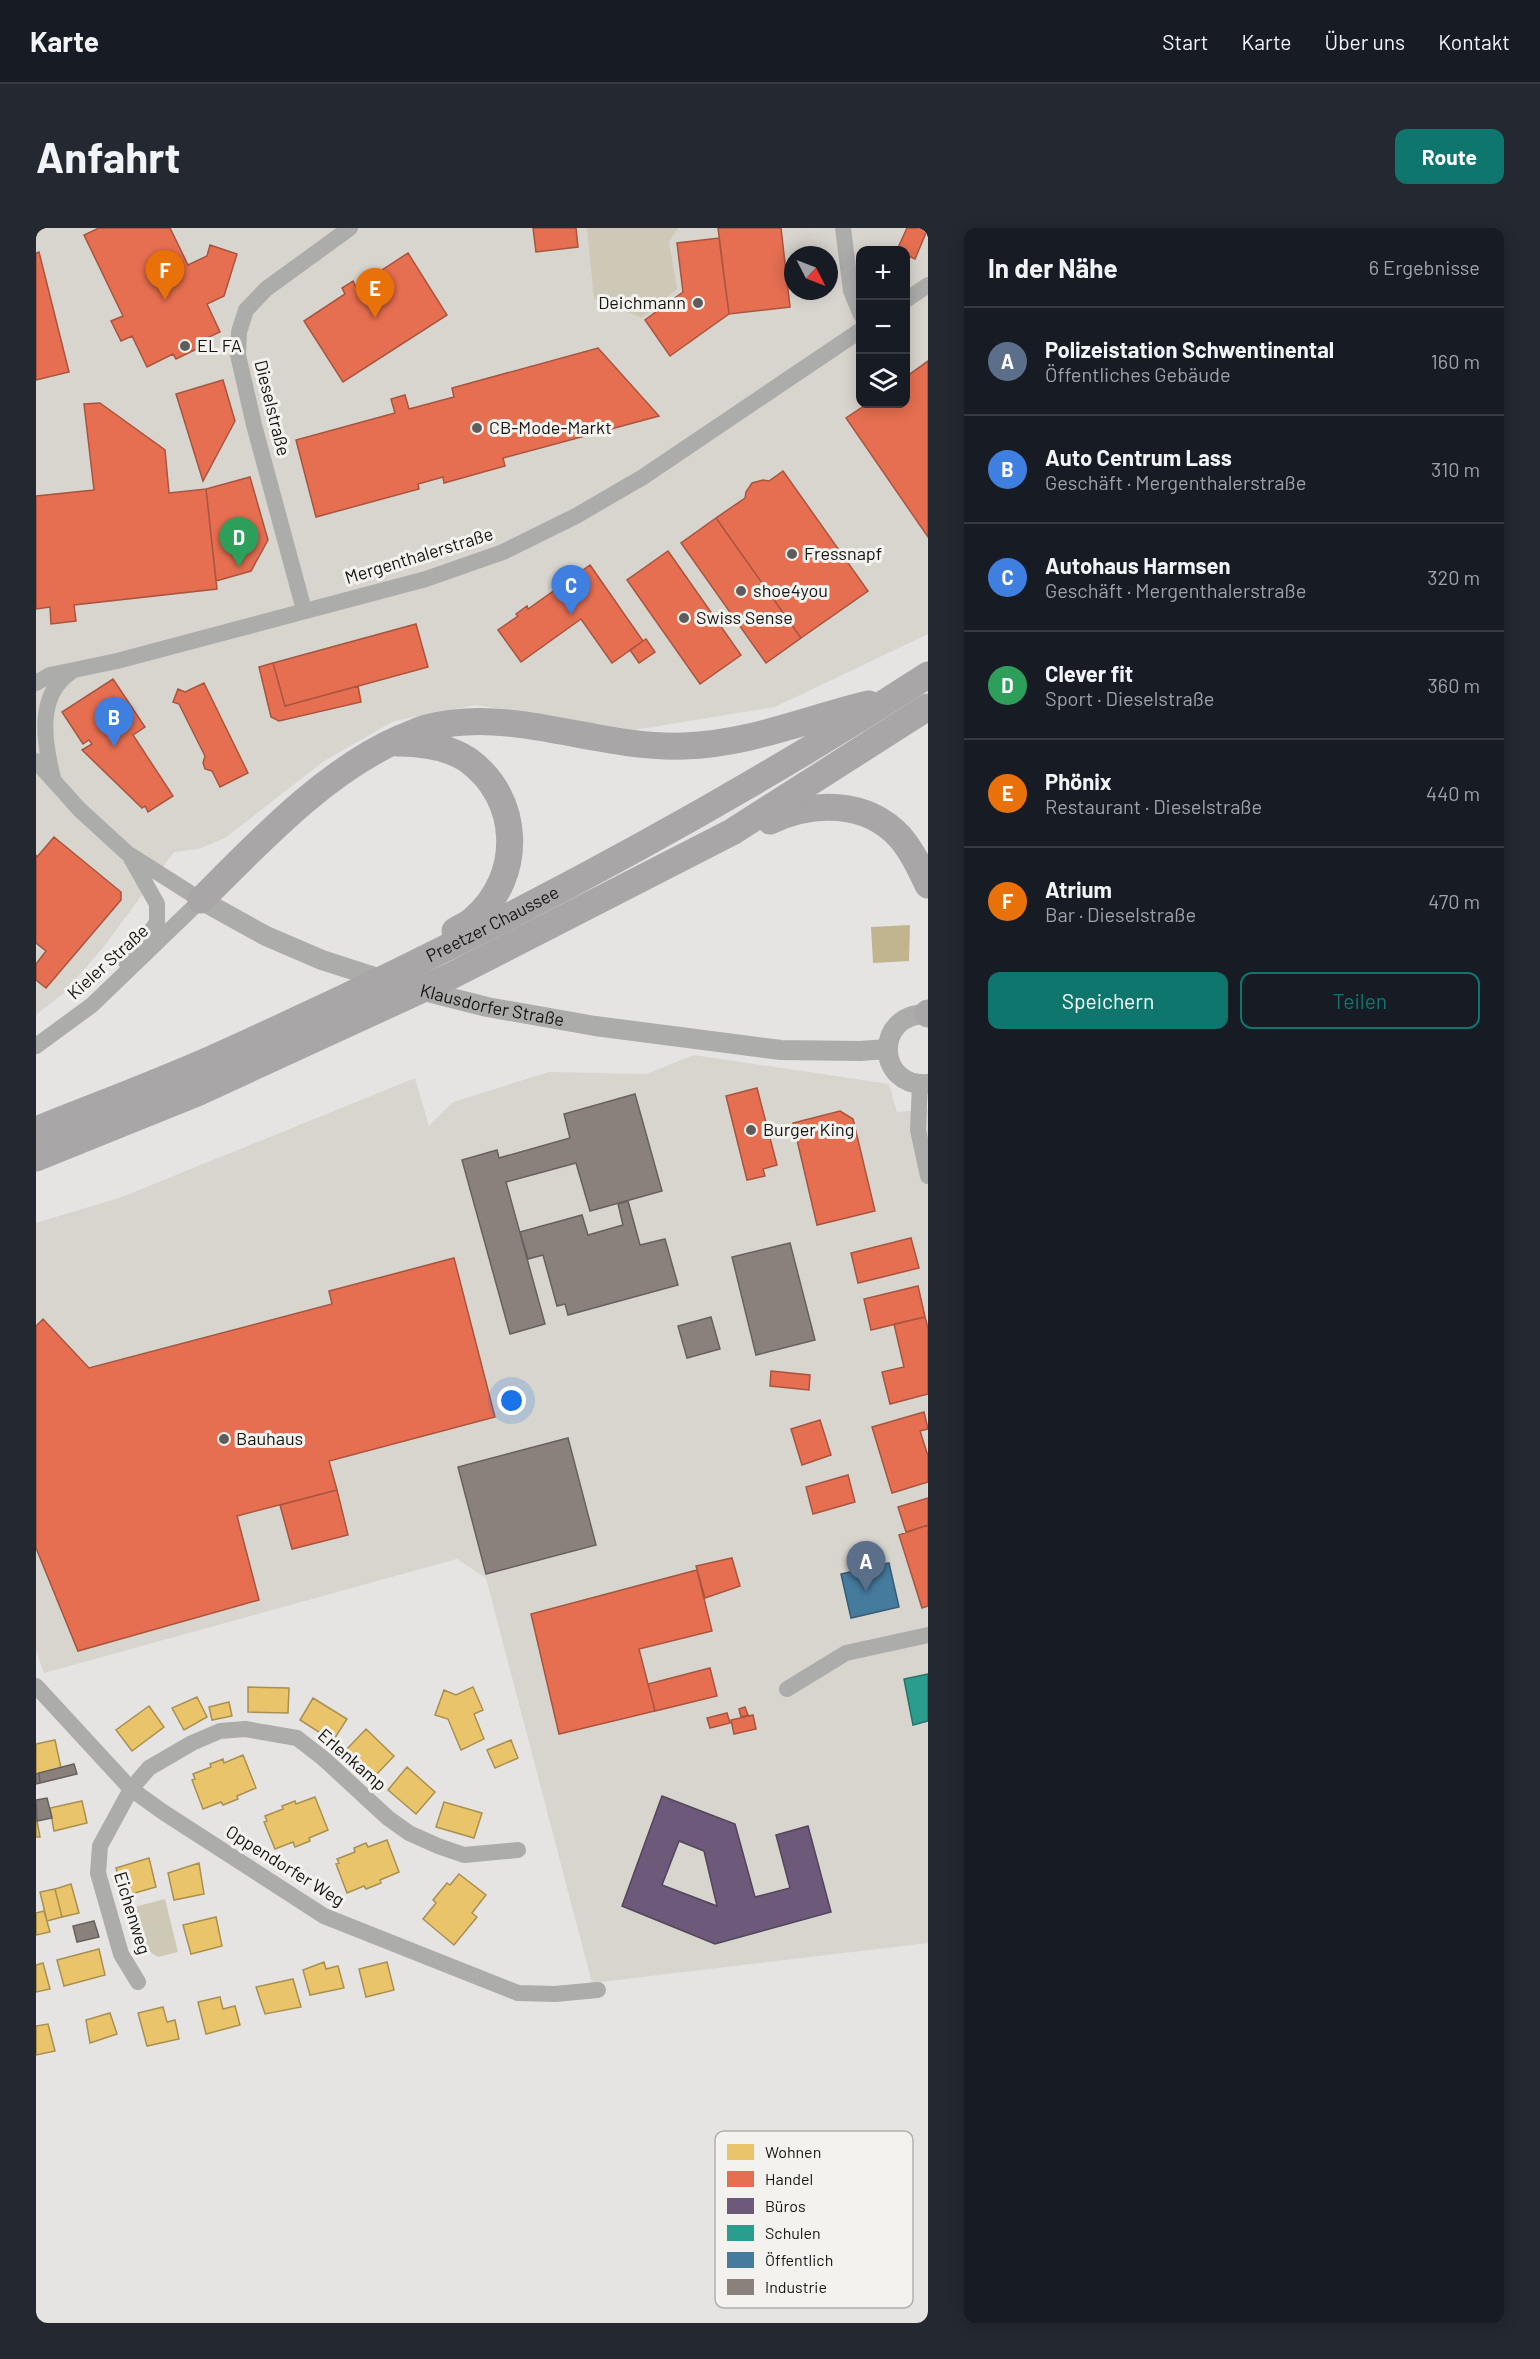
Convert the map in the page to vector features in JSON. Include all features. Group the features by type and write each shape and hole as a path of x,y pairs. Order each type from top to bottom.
{"highway":[{"name":"Preetzer Chaussee","path":"36,1130 207,1061 472,936 672,830 827,739 928,675"},
{"path":"201,900 321,788 361,759 425,728 456,722 481,721 631,742 682,746 725,742 777,732 842,711 894,698"},
{"name":"Preetzer Chaussee","path":"36,1158 197,1093 452,976 732,832 928,707"},
{"path":"390,743 420,743 447,750 467,759 487,777 502,800 511,838 504,876 493,898 474,919 447,936 410,966"},
{"path":"732,832 756,828 794,810 822,807 851,808 876,819 899,836 917,860 928,885"}],"street":[{"name":"Dieselstraße","path":"304,610 254,425 238,355 239,332 246,310 266,289 350,228"},
{"path":"843,228 851,291 856,303"},
{"path":"910,297 928,285"},
{"name":"Mergenthalerstraße","path":"36,683 50,675 117,661 426,579 503,552 576,516 643,477 856,333"},
{"name":"Mergenthalerstraße","path":"54,782 41,723 45,703 63,677 78,669"},
{"name":"Klausdorfer Straße","path":"36,761 79,809 128,853 201,900 266,936 322,960 405,986 527,1016 781,1050 887,1049"},
{"name":"Klausdorfer Straße","path":"92,1005 157,923 157,904 128,853"},
{"name":"Kieler Straße","path":"36,1046 92,1005 201,900"},
{"path":"928,1013 918,1014 900,1022 893,1030 887,1049 893,1069 900,1076 924,1084 918,1130 928,1176"},
{"path":"787,1689 846,1653 928,1635"},
{"name":"Oppendorfer Weg","path":"36,1686 131,1789 324,1916 518,1993 555,1994 598,1990"},
{"name":"Erlenkamp","path":"131,1789 149,1768 192,1743 220,1731 245,1729 273,1733 297,1738 324,1759 388,1818 409,1833 464,1855 518,1851"},
{"name":"Eichenweg","path":"131,1789 100,1846 98,1873 121,1954 138,1982"}],"shaded area":[{"path":"36,228 928,228 928,634 775,707 634,730 476,705 394,721 324,761 225,838 199,849 174,852 105,945 66,991 36,1015"},
{"path":"587,228 678,228 669,242 677,289 642,318 594,299"},
{"path":"910,925 909,961 873,963 871,927"},
{"path":"694,1055 889,1084 897,1112 928,1109 928,1943 592,1983 486,1578 457,1559 44,1673 36,1651 36,1223 122,1197 415,1078 429,1126 453,1102 549,1072 646,1074"},
{"path":"165,1899 178,1952 158,1957 141,1946 134,1907"}],"building: Wohnen":[{"path":"248,1687 289,1688 288,1713 248,1712"},
{"path":"473,1687 483,1710 474,1714 484,1739 461,1750 448,1719 435,1715 444,1690 456,1695"},
{"path":"197,1697 207,1717 184,1730 172,1708"},
{"path":"313,1698 347,1719 333,1741 300,1720"},
{"path":"229,1702 232,1716 212,1720 209,1707"},
{"path":"149,1706 164,1727 132,1751 116,1730"},
{"path":"366,1729 394,1756 374,1777 346,1750"},
{"path":"55,1740 61,1768 36,1774 36,1744"},
{"path":"511,1740 518,1758 495,1768 487,1750"},
{"path":"243,1755 256,1788 223,1805 221,1802 203,1809 192,1780 195,1779 193,1774 223,1759 224,1763"},
{"path":"407,1767 435,1792 416,1814 388,1790"},
{"path":"315,1797 328,1830 295,1847 293,1842 275,1849 264,1822 267,1821 265,1816 295,1801 296,1804"},
{"path":"82,1801 87,1823 54,1831 50,1808"},
{"path":"444,1802 482,1813 474,1838 436,1827"},
{"path":"36,1815 40,1837 36,1837"},
{"path":"387,1840 399,1872 380,1880 381,1883 366,1889 364,1886 347,1893 336,1864 339,1863 337,1859 355,1852 354,1848 366,1843 368,1847"},
{"path":"149,1858 156,1887 124,1896 116,1868"},
{"path":"199,1863 204,1894 174,1900 168,1873"},
{"path":"459,1874 486,1895 472,1913 477,1917 454,1945 423,1919 436,1903 433,1900 447,1883 450,1885"},
{"path":"71,1884 79,1913 62,1917 55,1889"},
{"path":"55,1889 62,1917 47,1921 40,1892"},
{"path":"44,1911 50,1932 36,1935 36,1913"},
{"path":"216,1917 222,1946 191,1954 183,1925"},
{"path":"99,1949 105,1975 64,1986 57,1960"},
{"path":"324,1962 326,1969 338,1966 344,1988 310,1995 303,1970"},
{"path":"387,1962 394,1990 366,1997 359,1969"},
{"path":"43,1963 50,1989 36,1992 36,1965"},
{"path":"293,1979 301,2007 265,2014 256,1987"},
{"path":"220,1997 223,2009 235,2006 240,2025 206,2034 198,2002"},
{"path":"163,2007 167,2022 175,2020 179,2039 147,2046 138,2013"},
{"path":"110,2013 117,2034 90,2043 86,2020"},
{"path":"48,2024 55,2051 36,2055 36,2026"}],"building: Handel":[{"path":"99,228 170,228 188,265 207,256 210,245 237,254 224,296 207,304 220,332 196,343 199,348 176,359 173,354 147,367 132,336 121,341 111,321 123,316 84,235"},
{"path":"533,228 576,228 578,247 536,252"},
{"path":"718,228 781,228 784,254 784,300 789,300 790,307 729,314"},
{"path":"907,228 928,228 915,259 910,257 910,246 899,246"},
{"name":"Deichmann","path":"719,238 729,314 670,356 645,320 683,292 677,243"},
{"path":"39,252 69,372 36,380 36,253"},
{"path":"408,253 447,315 343,382 304,321 345,294 342,288 353,281 356,287"},
{"name":"CB-Mode-Markt","path":"598,348 659,416 503,458 505,466 444,483 443,477 418,484 419,489 316,517 296,440 395,413 391,399 405,395 409,409 454,397 452,388"},
{"path":"928,361 928,537 846,418 861,408 910,408 910,374"},
{"path":"223,380 235,421 203,481 176,394"},
{"path":"100,403 165,450 169,493 206,489 217,589 74,605 76,621 51,624 50,607 36,609 36,496 94,490 84,404"},
{"name":"Fressnapf","path":"783,471 868,591 801,638 716,518 745,498 752,483 769,481"},
{"path":"250,477 268,540 251,571 216,581 206,489"},
{"name":"shoe4you","path":"716,518 801,638 766,663 681,543"},
{"name":"Swiss Sense","path":"668,551 741,655 700,684 627,580"},
{"path":"590,565 643,641 612,663 581,619 521,662 498,630 518,616 516,614 527,606 528,609"},
{"path":"416,624 428,667 285,706 273,663"},
{"path":"646,639 655,652 639,663 630,650"},
{"path":"273,663 285,706 358,686 361,702 279,721 271,717 259,667"},
{"path":"113,679 145,727 133,735 173,796 148,812 145,806 142,808 82,750 92,744 89,740 83,744 62,712"},
{"path":"204,683 248,773 220,787 212,771 205,769 203,763 205,756 179,704 173,702 178,689 185,692"},
{"path":"54,837 121,892 121,900 46,988 36,980 36,964 46,951 36,943 36,855 37,857"},
{"name":"Burger King","path":"757,1088 777,1165 763,1169 765,1176 747,1180 726,1096"},
{"path":"840,1111 853,1119 875,1211 817,1225 793,1123"},
{"path":"911,1238 919,1268 858,1283 851,1253"},
{"name":"Bauhaus","path":"454,1258 495,1417 329,1461 337,1490 237,1516 259,1600 78,1651 36,1548 36,1326 43,1319 89,1368 332,1304 329,1291"},
{"path":"918,1286 925,1317 871,1330 864,1299"},
{"path":"925,1317 928,1328 928,1394 890,1404 882,1372 904,1367 894,1324"},
{"path":"771,1371 810,1375 809,1390 770,1386"},
{"path":"924,1412 928,1429 920,1431 928,1456 928,1482 892,1493 872,1427"},
{"path":"820,1420 831,1455 802,1465 791,1429"},
{"path":"848,1475 855,1502 813,1514 806,1487"},
{"path":"337,1490 348,1535 292,1549 280,1505"},
{"path":"928,1498 928,1525 906,1532 898,1507"},
{"path":"928,1525 928,1606 922,1608 899,1535"},
{"path":"732,1558 740,1586 705,1598 696,1566"},
{"path":"697,1570 712,1631 639,1649 655,1711 559,1734 531,1614"},
{"path":"710,1668 717,1696 655,1711 648,1684"},
{"path":"745,1707 748,1715 741,1717 739,1709"},
{"path":"727,1713 730,1723 710,1728 707,1718"},
{"path":"753,1715 756,1729 734,1734 731,1720"}],"building: Büros":[{"path":"662,1796 735,1824 755,1897 790,1888 776,1835 808,1826 831,1912 715,1944 622,1906","holes":["679,1841 704,1851 717,1906 662,1885"]}],"building: Schulen":[{"path":"928,1674 928,1721 913,1725 904,1679"}],"building: Öffentlich":[{"path":"889,1563 899,1607 851,1618 841,1574"}],"building: Industrie":[{"path":"635,1094 662,1191 590,1211 576,1163 506,1182 545,1324 510,1334 462,1160 497,1150 499,1158 570,1138 564,1114"},
{"path":"628,1201 640,1245 665,1239 678,1285 568,1315 565,1304 557,1306 543,1255 528,1259 520,1232 582,1215 588,1235 623,1225 618,1204"},
{"path":"790,1243 815,1340 756,1355 732,1257"},
{"path":"711,1317 720,1349 687,1358 678,1326"},
{"path":"568,1438 596,1545 486,1574 458,1467"},
{"path":"74,1764 77,1774 40,1783 39,1773"},
{"path":"39,1773 40,1783 36,1784 36,1774"},
{"path":"47,1798 52,1818 37,1821 36,1800"},
{"path":"94,1921 99,1937 77,1942 73,1926"}],"place":[{"name":"Atrium","path":"165,300"},
{"name":"Deichmann","path":"698,303"},
{"name":"Phönix","path":"375,318"},
{"name":"EL FA","path":"185,346"},
{"name":"CB-Mode-Markt","path":"477,428"},
{"name":"Fressnapf","path":"792,554"},
{"name":"Clever fit","path":"239,567"},
{"name":"shoe4you","path":"741,591"},
{"name":"Autohaus Harmsen","path":"571,615"},
{"name":"Swiss Sense","path":"684,618"},
{"name":"Auto Centrum Lass","path":"114,747"},
{"name":"Burger King","path":"751,1130"},
{"name":"Bauhaus","path":"224,1439"},
{"name":"Polizeistation Schwentinental","path":"866,1591"}]}
